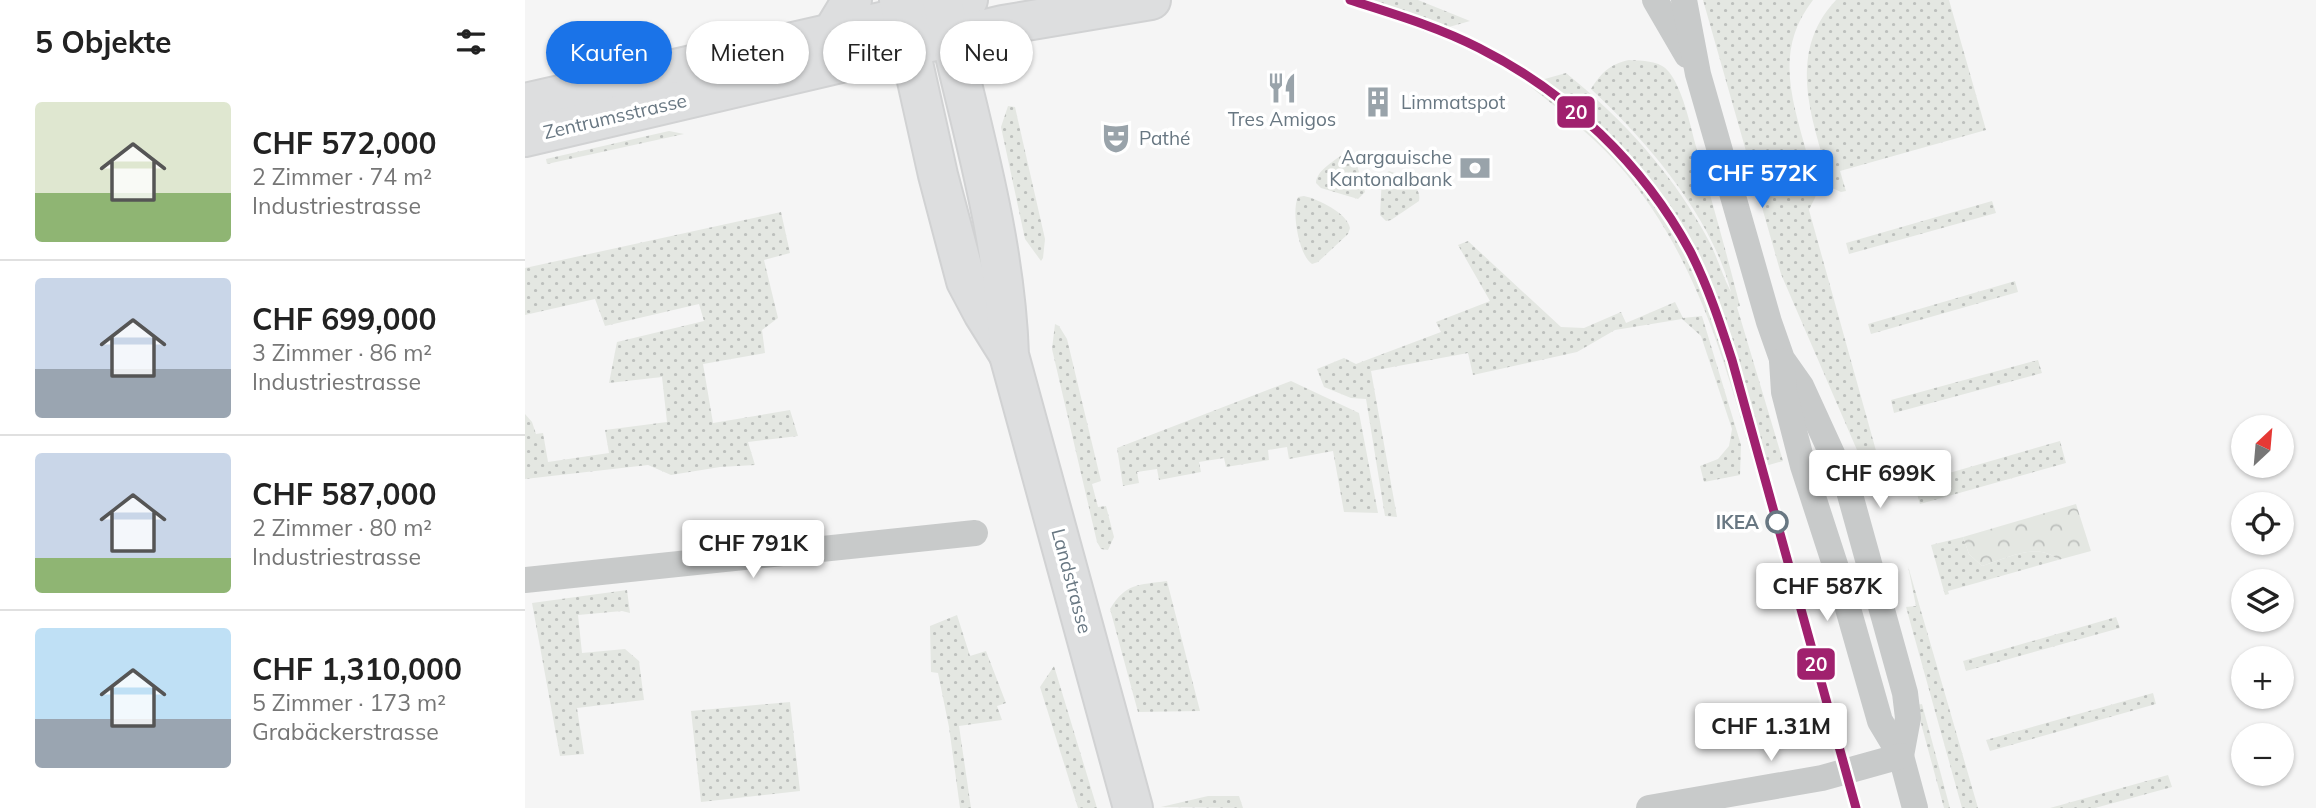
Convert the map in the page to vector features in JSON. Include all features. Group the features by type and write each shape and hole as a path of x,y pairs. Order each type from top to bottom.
{"main road":[{"path":"839,21 852,0"},
{"name":"Zentrumsstrasse","path":"904,21 951,11 1003,25 1151,0"},
{"name":"Landstrasse","path":"951,11 997,239 1008,310 1009,355 1133,808"},
{"name":"Zentrumsstrasse","path":"525,103 823,35"},
{"name":"Zentrumsstrasse","path":"525,137 823,46"},
{"name":"Landstrasse","path":"918,84 966,281 982,313 1009,355"}],"street":[{"path":"1655,0 1698,74"},
{"path":"1683,0 1698,74 1765,309 1782,359 1784,392 1803,466 1839,577 1880,721 1901,756 1915,808"},
{"path":"1782,359 1801,386 1835,457 1862,534 1905,693 1908,718 1901,756"},
{"path":"525,580 975,533"},
{"path":"1649,808 1822,778 1901,756"}],"green space":[{"path":"1373,0 1418,0 1470,21 1428,33 1368,12"},
{"path":"1703,0 1813,0 1793,37 1790,56 1792,94 1817,186 1809,210 1890,501 1870,454 1860,457 1781,274"},
{"path":"1836,0 1949,0 1986,130 1840,171 1846,191 1832,188 1812,115 1807,67 1811,44 1820,21"},
{"path":"1629,60 1661,65 1674,79 1682,96 1735,285 1740,306 1737,307 1783,461 1755,469 1718,346 1703,306 1666,230 1642,194 1594,140 1527,84 1566,73 1628,130 1664,172 1696,218 1731,292 1709,236 1675,182 1634,132 1591,89 1607,70"},
{"path":"1008,106 1015,107 1045,239 1041,261 1025,239 1001,127"},
{"path":"669,131 684,134 547,164 546,159"},
{"path":"1347,153 1356,162 1365,192 1358,199 1321,188 1316,183 1322,170"},
{"path":"1389,171 1415,186 1419,201 1386,221 1380,215 1382,176"},
{"path":"1304,196 1324,203 1338,212 1350,228 1348,234 1318,262 1312,264 1303,252 1296,222 1298,197"},
{"path":"1992,201 1996,213 1849,254 1846,243"},
{"path":"781,212 790,253 764,260 778,318 762,330 765,353 703,364 713,423 790,410 798,436 748,442 755,465 720,467 671,475 648,465 525,479 525,414 532,422 536,434 543,433 548,462 609,453 605,430 667,422 662,377 609,383 617,342 704,321 699,304 605,326 595,299 525,315 525,268"},
{"path":"1468,241 1561,327 1584,328 1621,312 1626,323 1675,302 1683,318 1702,316 1741,445 1740,475 1704,482 1700,466 1718,459 1729,446 1732,429 1701,336 1682,319 1615,330 1577,352 1473,375 1468,353 1371,371 1397,517 1385,516 1366,399 1351,398 1324,387 1317,369 1344,358 1356,364 1441,332 1436,322 1490,301 1458,245"},
{"path":"2015,281 2018,292 1871,334 1868,324"},
{"path":"1055,324 1067,339 1101,481 1092,484 1098,507 1106,506 1114,537 1108,550 1101,549 1097,542 1052,349"},
{"path":"2038,360 2042,373 1894,413 1891,400"},
{"path":"1291,381 1359,413 1378,513 1344,512 1333,451 1289,459 1287,447 1268,450 1269,460 1226,467 1224,458 1199,462 1201,472 1159,480 1157,469 1137,472 1139,483 1123,486 1117,448"},
{"path":"2060,441 2066,463 1920,504 1908,465 1911,461 1918,482"},
{"path":"2076,504 2091,551 2058,560 2041,552 2021,553 1982,566 1969,554 1963,537"},
{"path":"1963,537 1969,554 1982,566 2031,552 2041,552 2058,560 1948,591 1949,594 1945,595 1931,545"},
{"path":"1908,566 1978,808 1962,808 1906,607 1916,606"},
{"path":"1167,581 1200,711 1138,712 1110,609 1127,590"},
{"path":"627,590 630,613 622,611 578,615 582,653 625,649 639,661 644,700 577,708 584,754 560,756 532,603"},
{"path":"957,615 970,656 986,651 1006,703 997,706 1002,720 959,726 971,808 960,808 949,727 938,673 931,672 930,626"},
{"path":"2116,617 2120,628 1966,671 1963,661"},
{"path":"1054,666 1097,808 1078,808 1040,687"},
{"path":"2153,693 2156,704 1990,751 1986,740"},
{"path":"790,702 800,791 701,802 691,711"},
{"path":"1922,704 1950,808 1944,808 1916,705"},
{"path":"2168,775 2172,787 2095,808 2050,808"},
{"path":"1208,796 1239,796 1243,808 1161,807"}],"transit line":[{"name":"20","path":"1350,0 1416,21 1463,40 1543,86 1572,109 1626,160 1671,219 1702,278 1732,360 1856,808"}],"place":[{"name":"Tres Amigos","path":"1282,88"},
{"name":"Limmatspot","path":"1378,102"},
{"name":"Pathé","path":"1116,138"},
{"name":"Aargauische Kantonalbank","path":"1475,168"},
{"name":"IKEA","path":"1777,522"}]}
